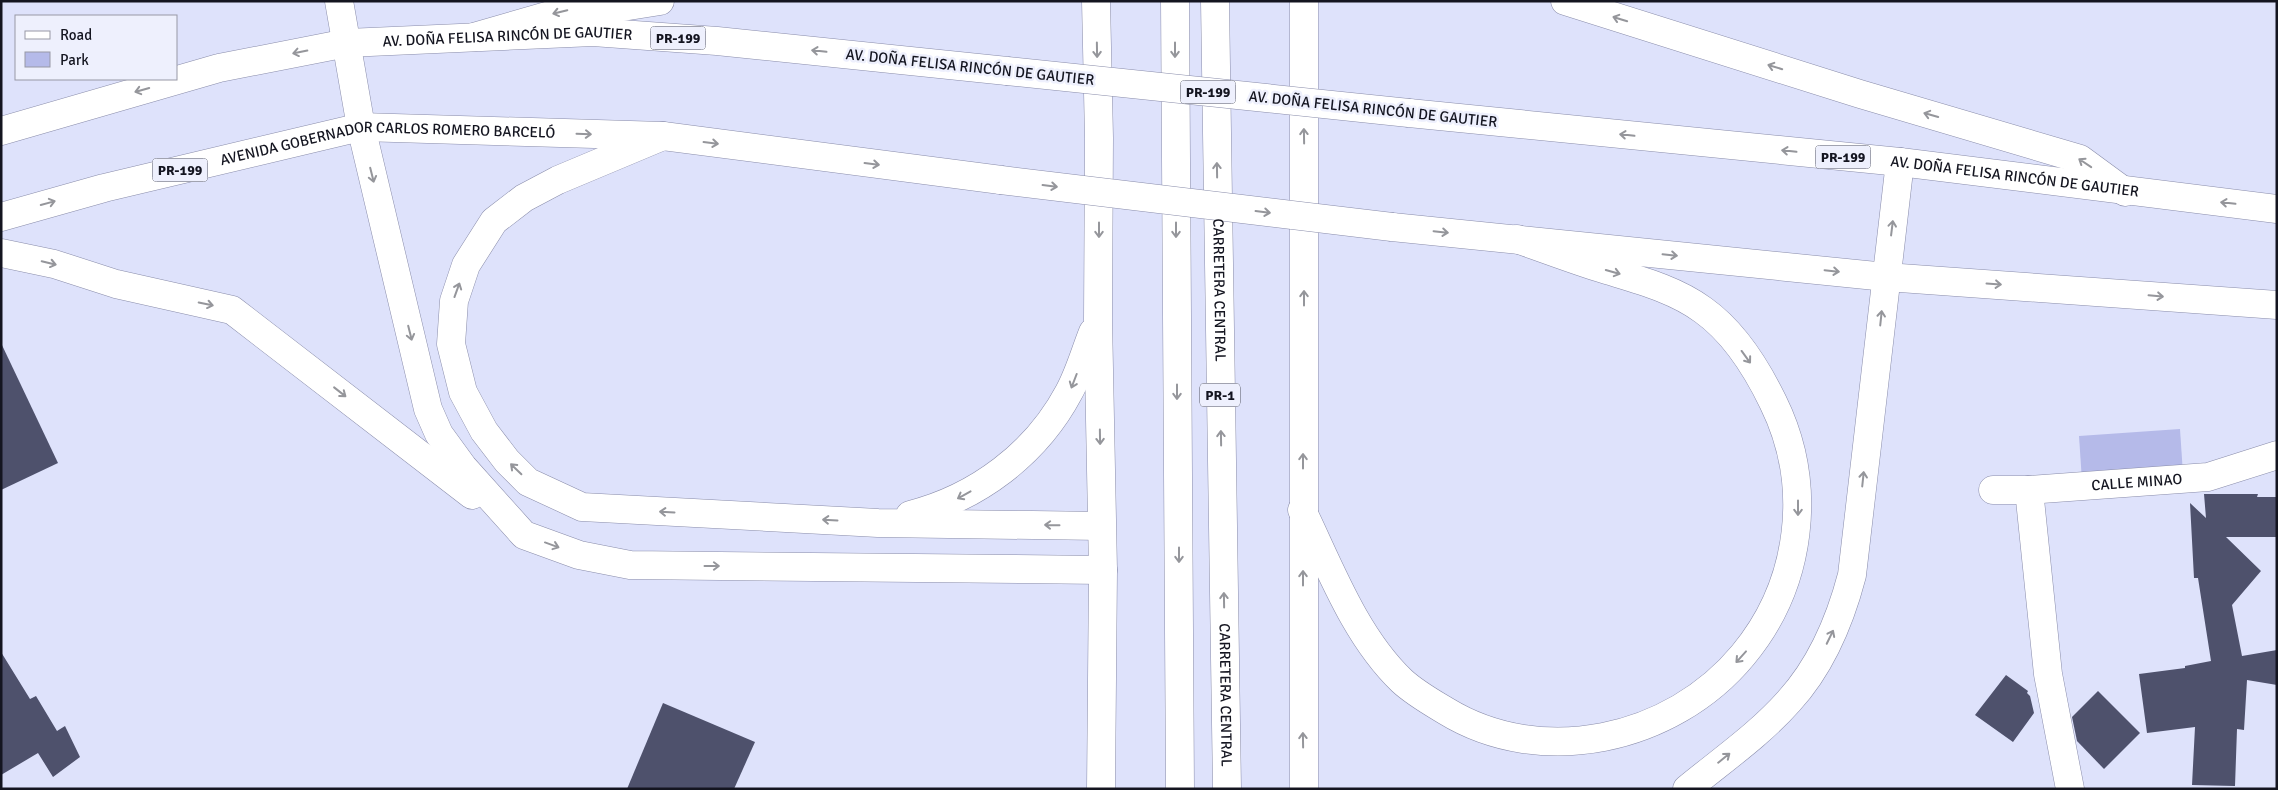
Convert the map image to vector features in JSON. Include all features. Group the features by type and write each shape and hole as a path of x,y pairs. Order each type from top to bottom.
{"main road":[{"path":"339,1 348,43 361,128 428,409 440,434 463,467 524,535"},
{"path":"474,37 564,11 616,8 660,1"},
{"path":"1096,1 1099,138 1098,319 1103,570 1102,789"},
{"path":"1175,1 1180,789"},
{"name":"CARRETERA CENTRAL","path":"1215,1 1227,789"},
{"path":"1304,1 1302,510 1304,789"},
{"path":"1565,1 1860,94 2080,159 2125,192"},
{"name":"AV. DOÑA FELISA RINCÓN DE GAUTIER","path":"348,43 593,32 718,41 1900,162 2125,192 2277,209"},
{"name":"PR-199","path":"178,80 219,68 348,43"},
{"name":"PR-199","path":"1,131 177,80"},
{"name":"AVENIDA GOBERNADOR CARLOS ROMERO BARCELÓ","path":"1,216 104,188 361,128 663,136"},
{"path":"663,136 558,180 524,198 494,222 466,265 454,300 451,344 464,392 484,431 507,461 528,482 582,507 878,523 1101,526"},
{"name":"PR-199","path":"663,136 1001,180 1392,227 1886,277 2277,305"},
{"path":"1687,789 1788,702 1816,665 1840,618 1852,575 1900,162"},
{"path":"1302,510 1354,615 1392,670 1404,683 1420,694 1462,720 1481,729 1517,739 1556,742 1601,738 1628,731 1670,714 1686,704 1715,682 1741,658 1762,628 1772,608 1796,537 1798,502 1794,462 1782,423 1764,384 1736,344 1704,310 1686,300 1630,277 1517,239"},
{"path":"1,253 54,264 116,284 232,310 524,535 578,555 630,566 1103,570"},
{"path":"878,523 937,508 956,500 992,478 1025,452 1041,434 1070,392 1098,319"},
{"name":"CALLE MINAO","path":"1993,490 2029,490 2208,477 2277,455"},
{"path":"2029,490 2048,674 2070,789"}],"green space":[{"path":"2180,429 2183,474 2082,481 2079,436"}],"building":[{"path":"1,343 58,463 1,490"},
{"path":"2204,494 2258,494 2257,497 2277,497 2277,537 2226,537 2261,571 2232,605 2242,656 2277,650 2277,685 2247,680 2244,730 2237,729 2235,786 2192,785 2195,727 2147,733 2139,674 2185,668 2185,666 2211,661 2198,578 2194,578 2190,503 2206,518"},
{"path":"1,652 30,699 36,696 57,731 65,726 80,757 53,777 38,753 1,775"},
{"path":"2006,675 2028,691 2034,713 2013,742 1975,715"},
{"path":"2098,691 2140,733 2104,769 2077,741 2072,717"},
{"path":"663,703 755,742 734,789 627,789"}]}
